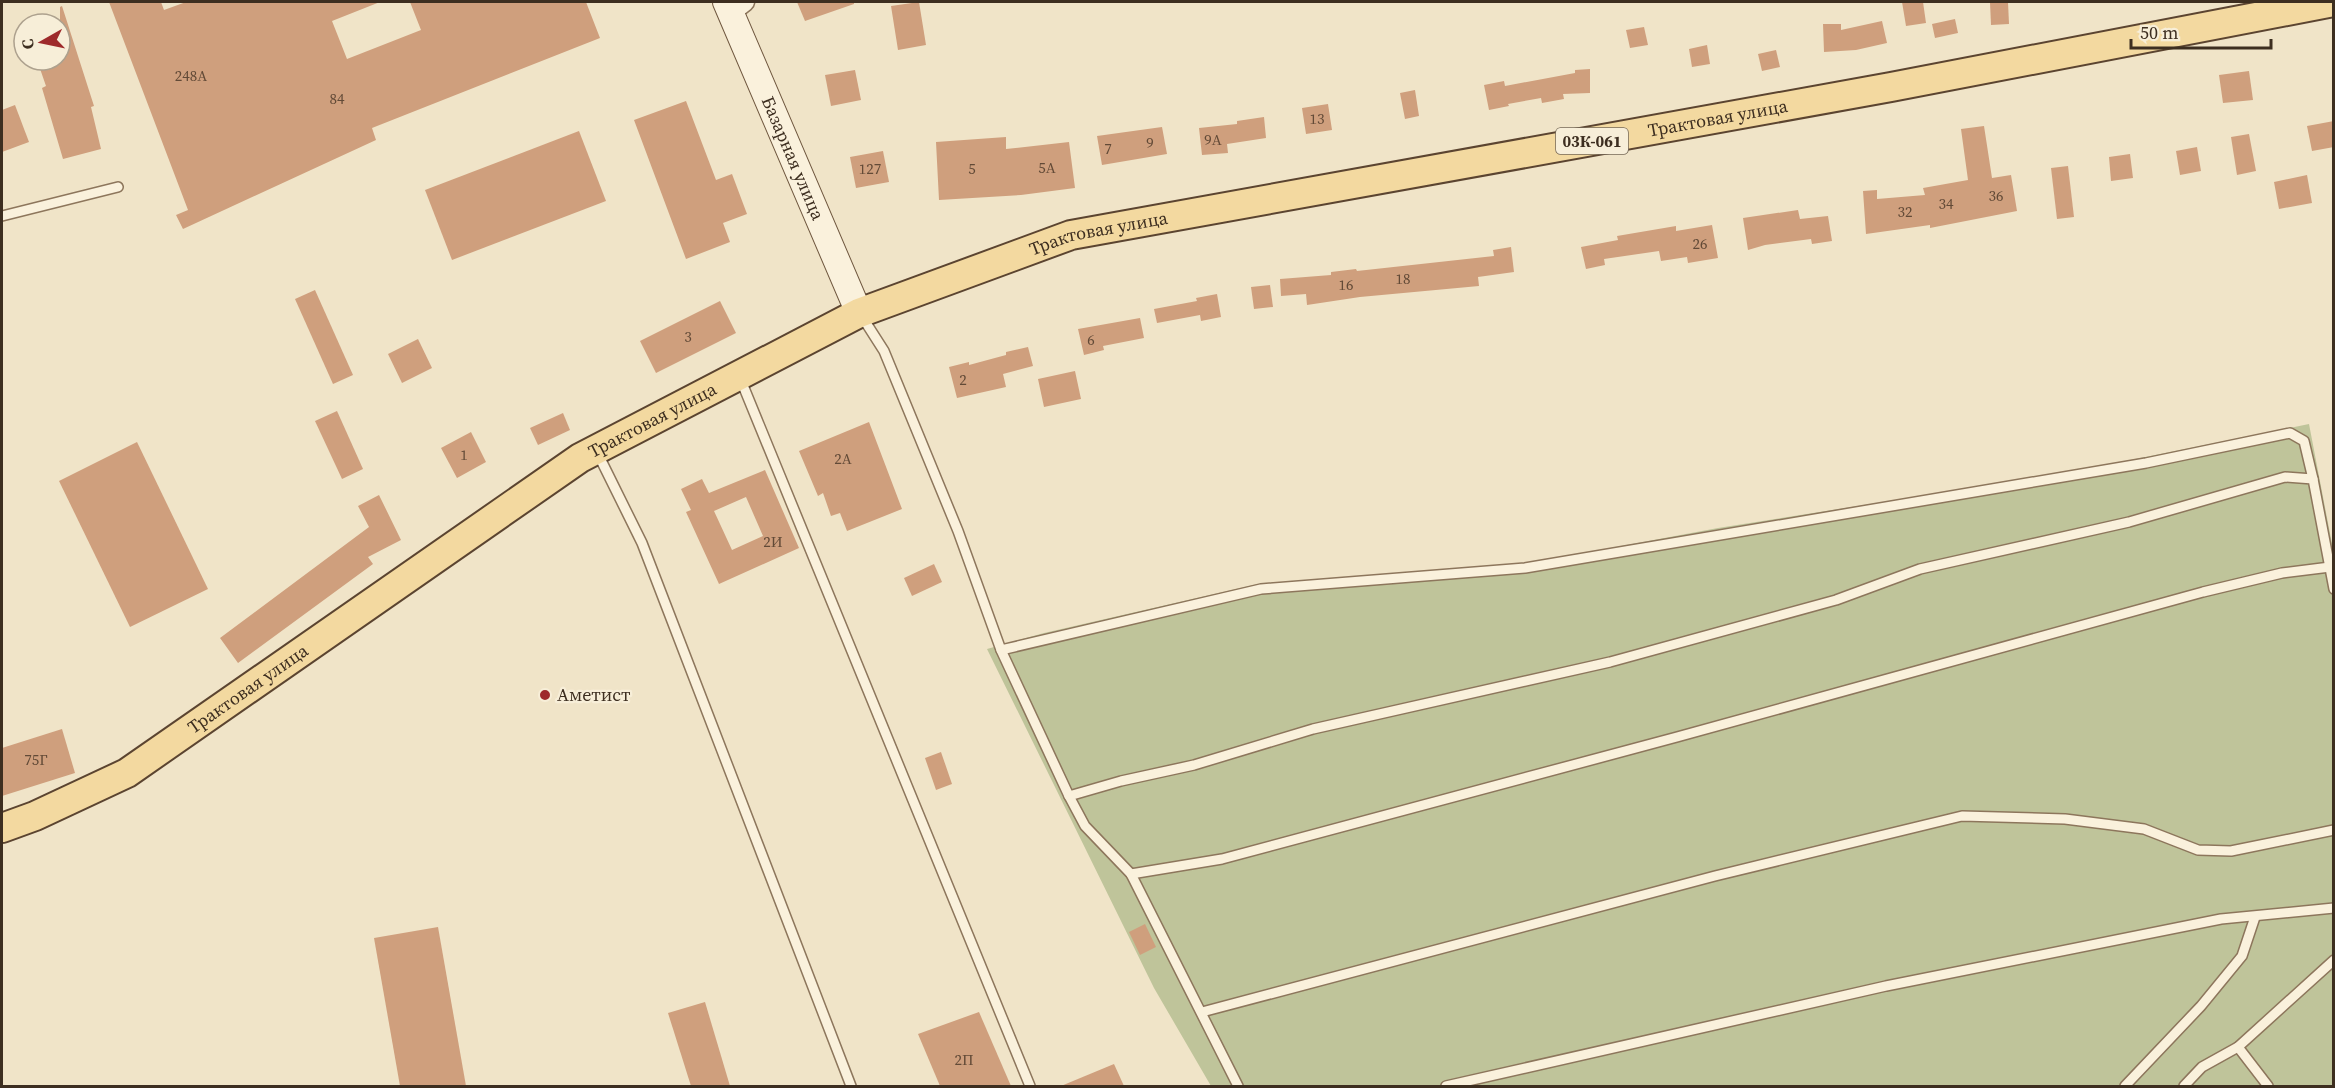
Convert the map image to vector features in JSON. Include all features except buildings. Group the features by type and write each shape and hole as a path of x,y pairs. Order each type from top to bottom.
{"main road":[{"name":"Трактовая улица","path":"2,828 35,816 128,773 580,458 859,313 1071,236 1143,221 1891,87 2334,2"}],"street":[{"name":"Базарная улица","path":"734,5 859,313"}],"lane":[{"path":"2,216 118,187"},
{"path":"859,313 884,351 958,531 1001,650 1069,796 1085,826 1131,874 1238,1086"},
{"path":"739,376 1030,1086"},
{"path":"1001,650 1261,589 1525,568 2146,463 2290,433 2304,441 2334,590"},
{"path":"596,450 642,543 851,1086"},
{"path":"1069,796 1121,781 1194,765 1313,729 1610,662 1836,600 1920,569 2129,522 2285,477 2313,479"},
{"path":"1131,874 1222,859 2204,592 2282,573 2330,567"},
{"path":"1202,1012 1715,876 1962,816 2066,819 2144,829 2198,850 2231,851 2334,830"},
{"path":"1446,1086 1886,987 2221,919 2334,908"},
{"path":"2125,1086 2201,1006 2242,956 2254,916"},
{"path":"2184,1086 2202,1067 2238,1047 2334,960"},
{"path":"2238,1047 2268,1086"}],"green space":[{"path":"2309,424 2334,554 2333,1086 1211,1086 1154,988 987,649 1044,633 1258,584 1525,564 1718,528 2061,474"}],"place":[{"name":"Аметист","path":"545,695"}]}
